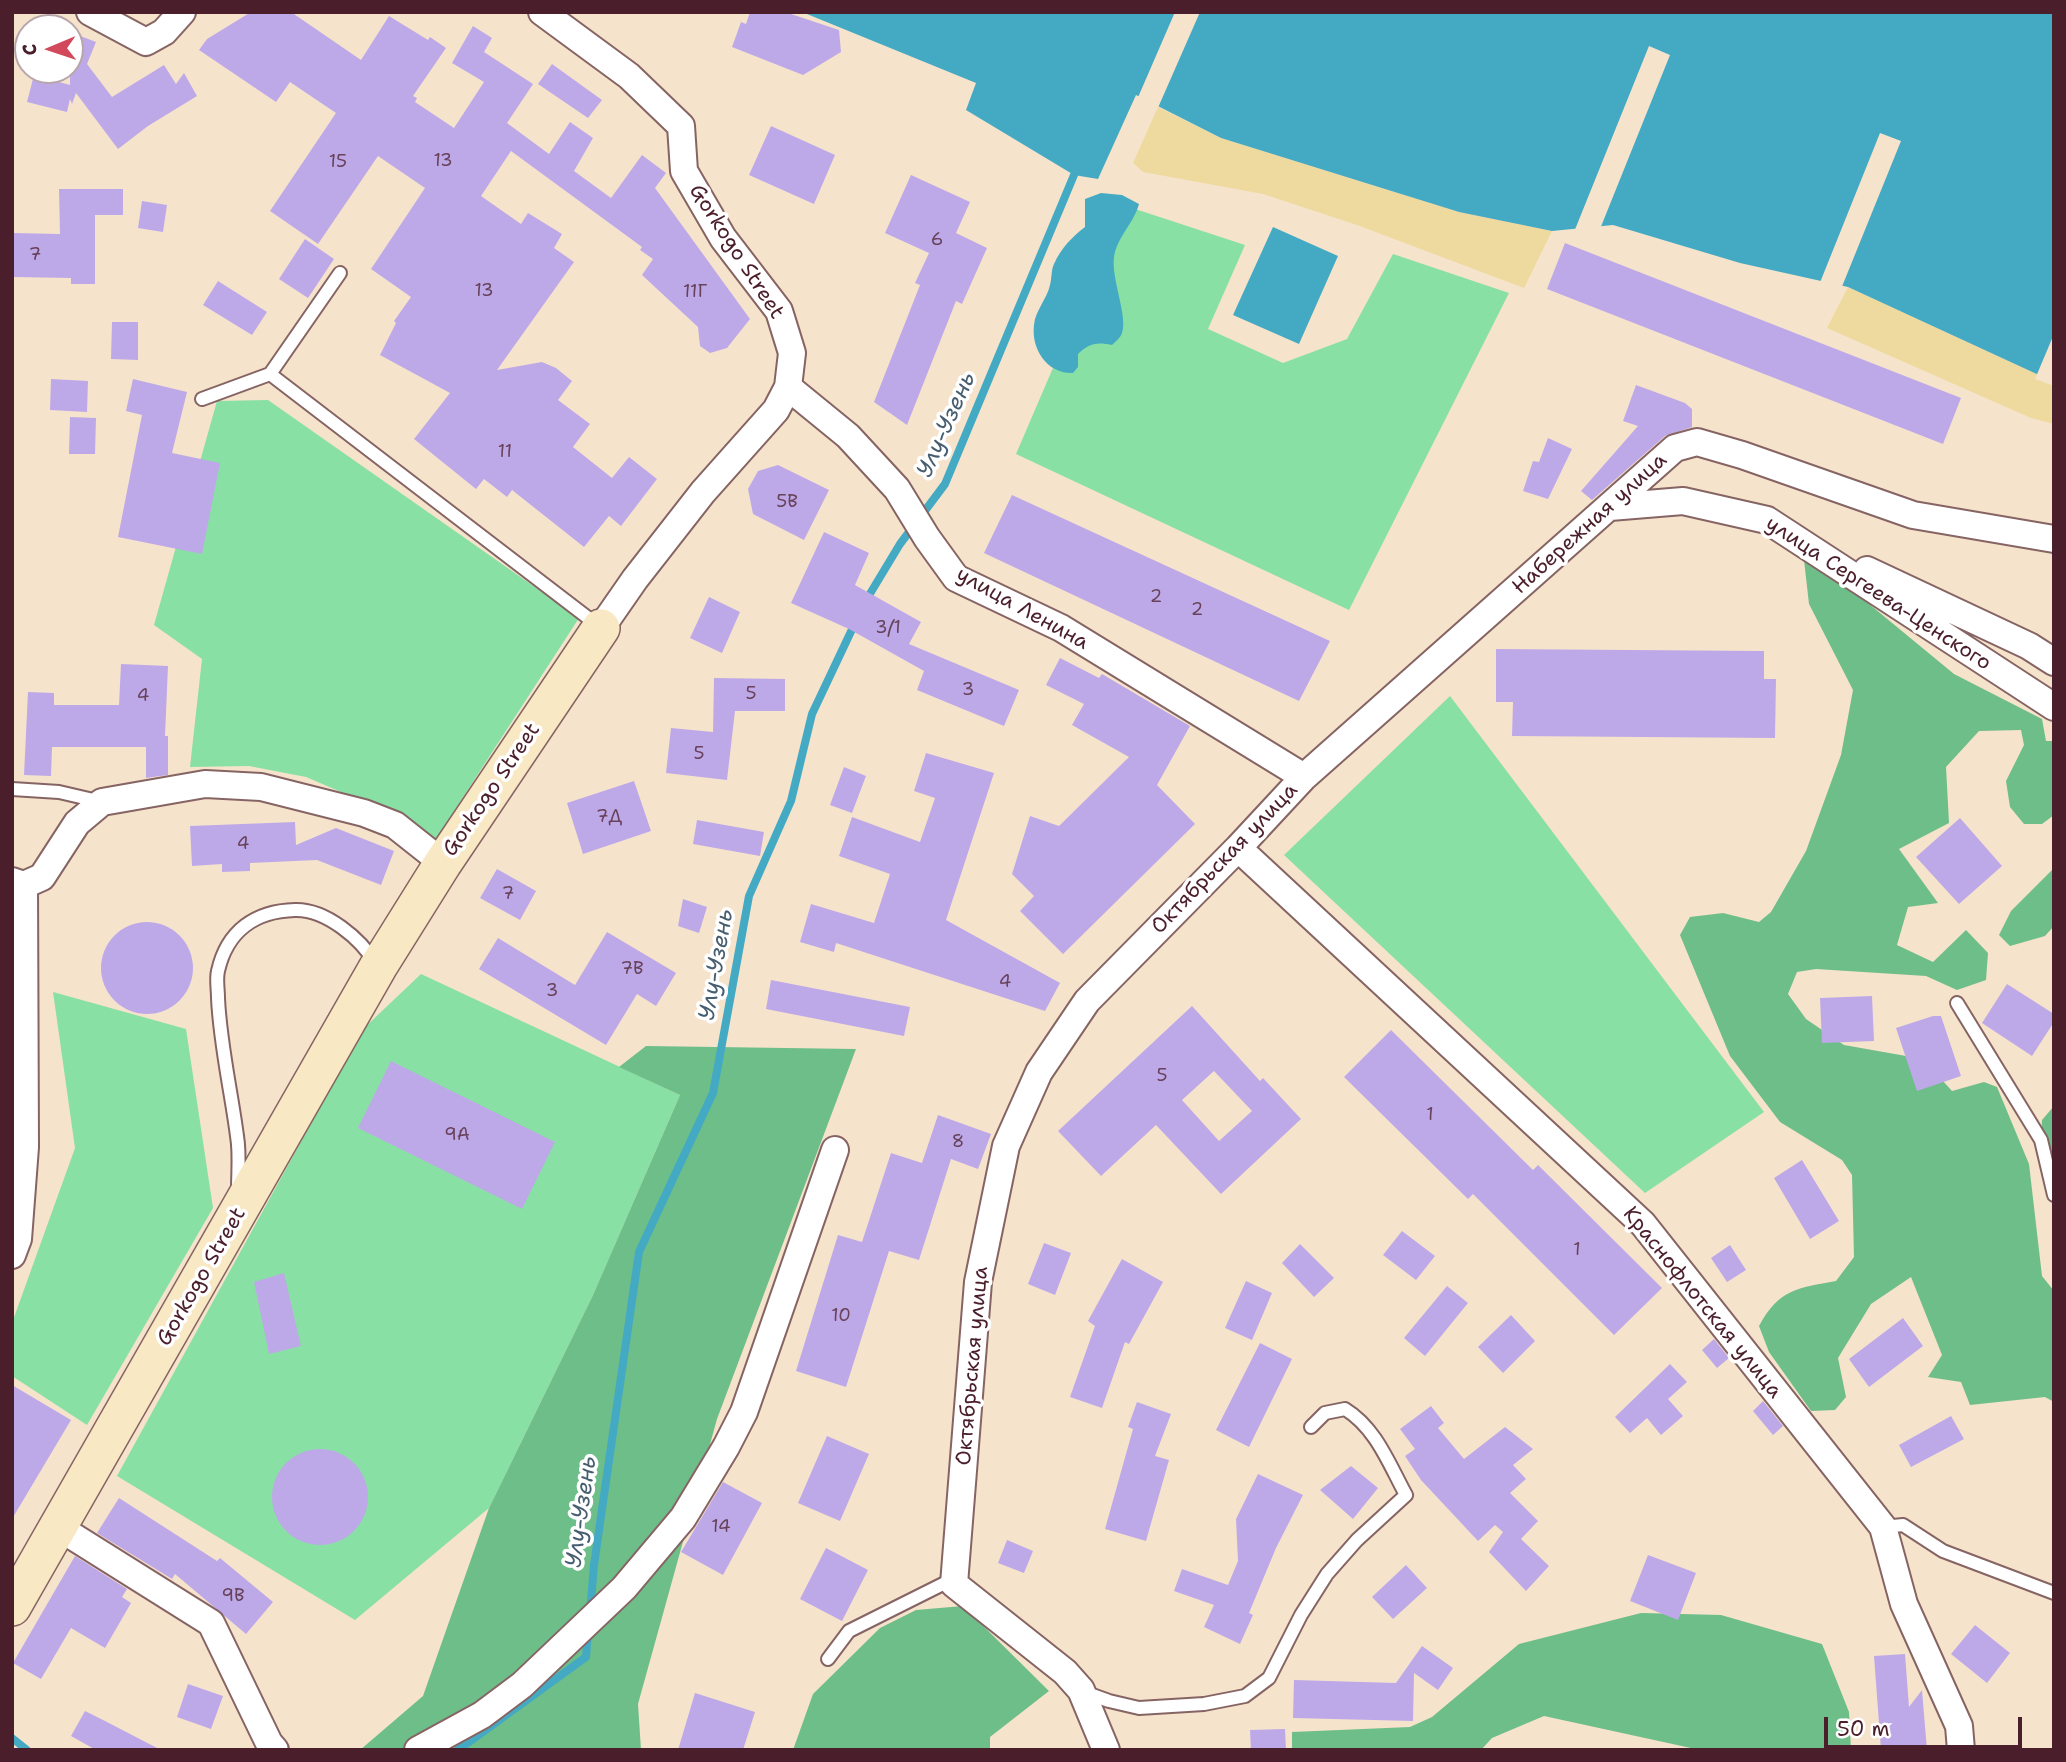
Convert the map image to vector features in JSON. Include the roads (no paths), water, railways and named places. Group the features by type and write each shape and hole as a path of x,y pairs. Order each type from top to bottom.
{"main road":[{"name":"Gorkogo Street","path":"12,1608 378,968 443,863 601,628"}],"street":[{"path":"90,12 146,42 164,32 182,12"},
{"name":"Gorkogo Street","path":"551,20 629,76 681,126 684,170 723,238 779,311 792,353 788,387 776,410 703,492 635,579 601,628"},
{"name":"улица Ленина","path":"788,387 848,436 897,489 956,578 1061,628 1304,777"},
{"name":"Набережная улица","path":"1304,777 1675,448 1697,442 1913,515 2054,539"},
{"name":"улица Сергеева-Ценского","path":"1610,507 1683,501 1767,520 2054,706"},
{"path":"1798,541 1823,549 1884,577 2029,646 2054,662"},
{"name":"Октябрьская улица","path":"954,1584 978,1282 1006,1146 1039,1072 1087,1001 1304,777"},
{"path":"12,1255 18,1239 25,1147 18,883 41,877 77,823 102,802 205,784 261,788 364,813 395,825 443,863"},
{"name":"Краснофлотская улица","path":"1238,848 1643,1224 1883,1527 1904,1604 1959,1726 1961,1750"},
{"path":"418,1750 482,1715 549,1661 624,1588 683,1518 744,1412 835,1150"},
{"path":"58,1527 211,1623 275,1750"},
{"path":"954,1584 1065,1672 1081,1690 1106,1750"}],"lane":[{"path":"202,399 270,374 340,273"},
{"path":"270,374 601,628"},
{"path":"12,789 59,792 102,802"},
{"path":"238,1214 238,1140 219,1025 217,972 232,936 261,916 277,911 301,910 349,932 366,948 378,968"},
{"path":"1957,1003 2041,1140 2054,1195"},
{"path":"1081,1690 1109,1701 1139,1708 1191,1705 1245,1696 1269,1678 1301,1615 1327,1574 1357,1540 1406,1495 1376,1439 1362,1420 1345,1409 1325,1413 1311,1427"},
{"path":"1883,1527 1903,1525 1943,1551 2054,1592"},
{"path":"828,1659 849,1631 945,1583 954,1584"}],"water":[{"path":"802,12 2054,12 2054,382 1848,287 1740,263 1613,225 1552,231 1459,212 1221,138 1136,95 1098,179 1074,175 966,110 976,83"},
{"path":"1101,193 1122,195 1139,204 1118,243 1114,257 1123,317 1122,333 1112,345 1098,344 1086,348 1078,354 1078,367 1073,373 1064,372 1048,365 1038,351 1034,334 1035,320 1051,282 1052,269 1057,258 1067,243 1085,227 1085,199"},
{"path":"1273,227 1338,256 1299,344 1233,315"}],"waterway":[{"name":"Улу-Узень","path":"865,602 900,544 945,484 1074,175"},
{"name":"Улу-Узень","path":"590,1613 594,1565 639,1252 713,1093 749,896 791,801 812,714 855,623"},
{"name":"Улу-Узень","path":"458,1750 586,1657 588,1632"},
{"name":"Улу-Узень","path":"12,1738 27,1750"}]}
